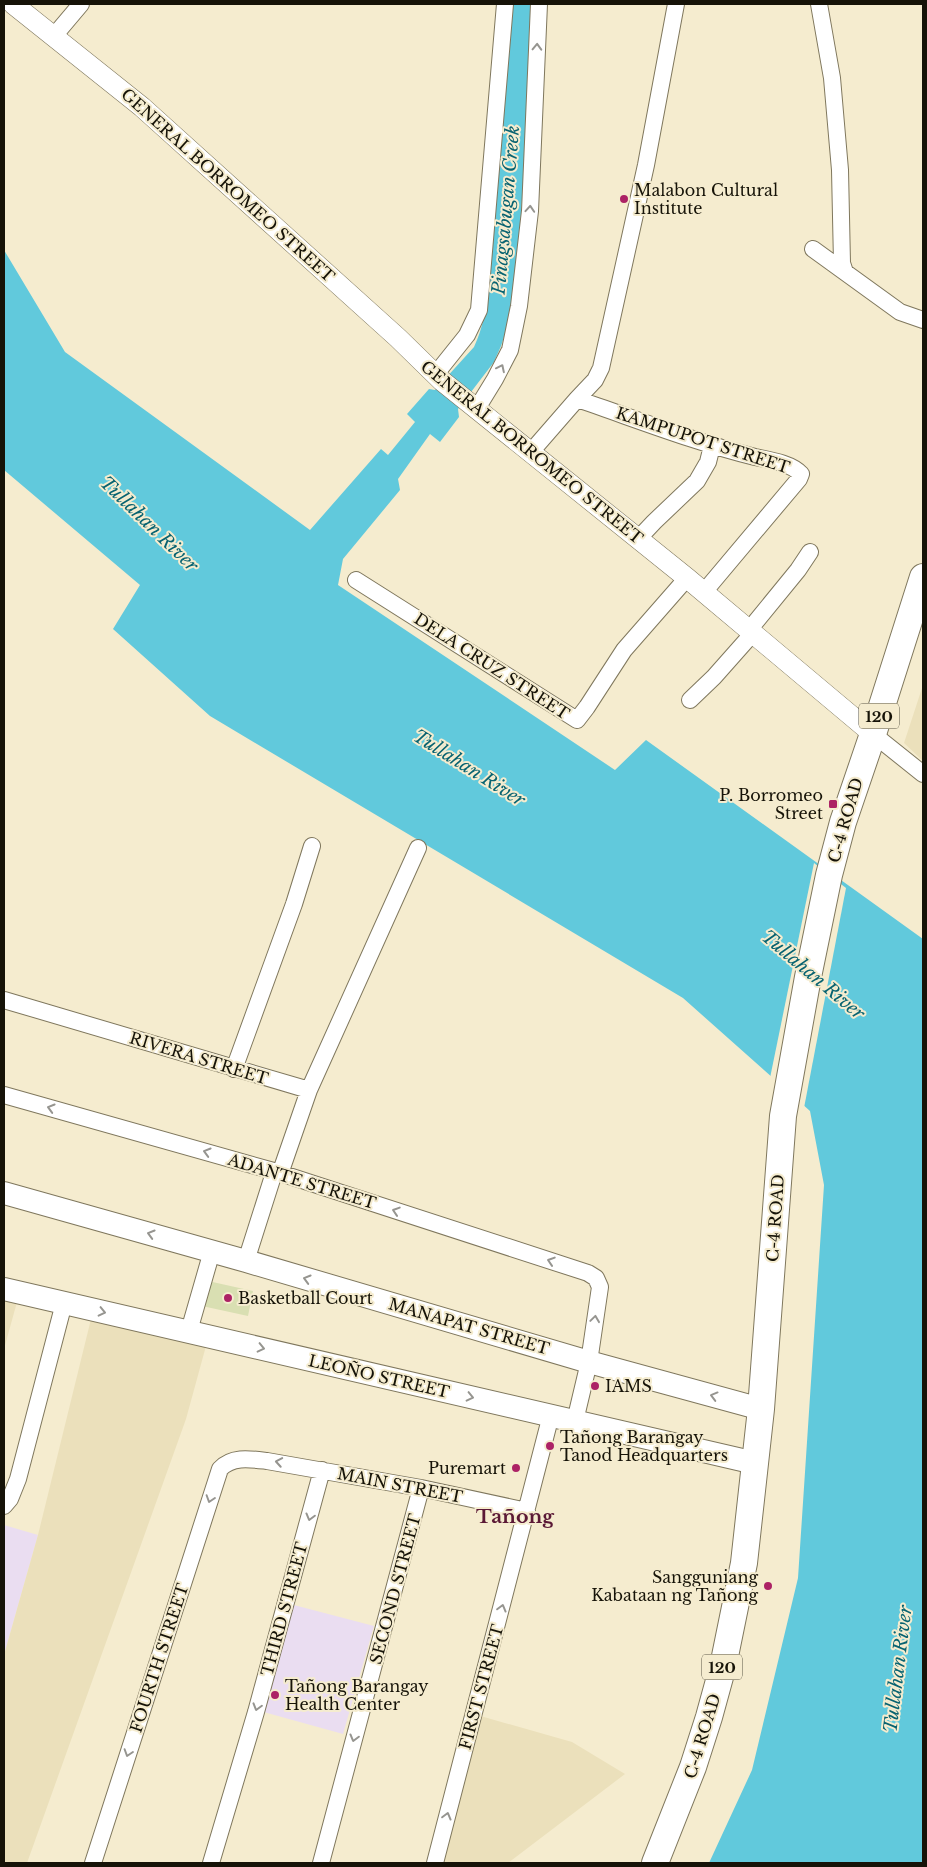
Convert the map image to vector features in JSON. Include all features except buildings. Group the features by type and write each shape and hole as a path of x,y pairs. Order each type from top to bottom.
{"highway":[{"name":"C-4 ROAD","path":"655,1863 693,1767 723,1666 744,1563 761,1408 783,1116 808,977 829,875 843,822 923,578"}],"main road":[{"name":"MANAPAT STREET","path":"4,1193 246,1260 589,1362 761,1408"},
{"name":"LEOÑO STREET","path":"4,1288 754,1463"}],"street":[{"name":"GENERAL BORROMEO STREET","path":"13,4 142,107 398,338 439,378 687,578 923,774"},
{"path":"54,36 81,4"},
{"path":"439,378 467,335 479,310 505,4"},
{"path":"470,404 495,380 510,350 519,306 530,211 539,4"},
{"path":"530,453 576,399 595,380 601,368 646,165 676,4"},
{"path":"819,4 832,78 840,170 842,263 845,272"},
{"path":"813,250 900,312 923,320"},
{"name":"KAMPUPOT STREET","path":"576,399 712,446 779,462 801,474 704,592"},
{"path":"638,539 697,480 708,462 712,446"},
{"path":"690,700 714,677 810,552"},
{"name":"DELA CRUZ STREET","path":"356,580 451,639 558,710 577,720 624,650 687,578"},
{"path":"234,1068 294,904 312,846"},
{"path":"246,1260 273,1176 282,1168 309,1090 418,848"},
{"name":"RIVERA STREET","path":"4,1000 309,1090"},
{"name":"ADANTE STREET","path":"4,1095 277,1172 588,1273 596,1278 600,1287 589,1362"},
{"path":"185,1331 191,1324 212,1251"},
{"path":"4,1506 10,1499 18,1479 64,1302"},
{"path":"575,1421 589,1362"},
{"path":"527,1510 551,1416"},
{"name":"MAIN STREET","path":"234,1460 248,1458 267,1460 421,1488 527,1510"},
{"name":"FOURTH STREET","path":"92,1863 220,1470 225,1464 234,1460"},
{"name":"THIRD STREET","path":"211,1863 258,1703 322,1470"},
{"name":"SECOND STREET","path":"321,1863 421,1488"},
{"name":"FIRST STREET","path":"435,1863 527,1510"}],"shaded area":[{"path":"923,685 923,761 904,743"},
{"path":"4,1299 17,1302 4,1349"},
{"path":"91,1319 206,1346 186,1419 27,1863 4,1863 4,1655 38,1535"},
{"path":"4,1525 38,1535 4,1655"},
{"path":"290,1604 374,1626 343,1734 260,1711"},
{"path":"477,1715 572,1742 625,1774 508,1863 438,1863"}],"green space":[{"name":"Basketball Court","path":"208,1281 253,1291 248,1316 202,1306"}],"water":[{"path":"512,4 535,4 515,304 494,362 458,409 459,417 440,442 430,434 398,479 400,490 343,559 338,585 615,770 646,740 923,939 923,1863 709,1863 752,1770 798,1578 824,1185 810,1111 683,998 210,716 113,629 140,585 4,470 4,250 65,352 310,530 381,449 388,455 415,422 407,414 429,389 435,390 474,347 480,333 488,289"}],"pier":[{"path":"814,863 846,888 804,1108 770,1078"}],"place":[{"name":"Malabon Cultural Institute","path":"624,199"},
{"name":"P. Borromeo Street","path":"833,804"},
{"name":"Basketball Court","path":"228,1298"},
{"name":"IAMS","path":"595,1386"},
{"name":"Tañong Barangay Tanod Headquarters","path":"550,1446"},
{"name":"Puremart","path":"516,1468"},
{"name":"Sangguniang Kabataan ng Tañong","path":"768,1586"},
{"name":"Tañong Barangay Health Center","path":"275,1695"}],"district":[{"name":"Tañong","path":"515,1516"}],"water label":[{"name":"Pinagsabugan Creek","path":"506,210"},
{"name":"Tullahan River","path":"149,524"},
{"name":"Tullahan River","path":"469,768"},
{"name":"Tullahan River","path":"813,975"},
{"name":"Tullahan River","path":"898,1669"}]}
